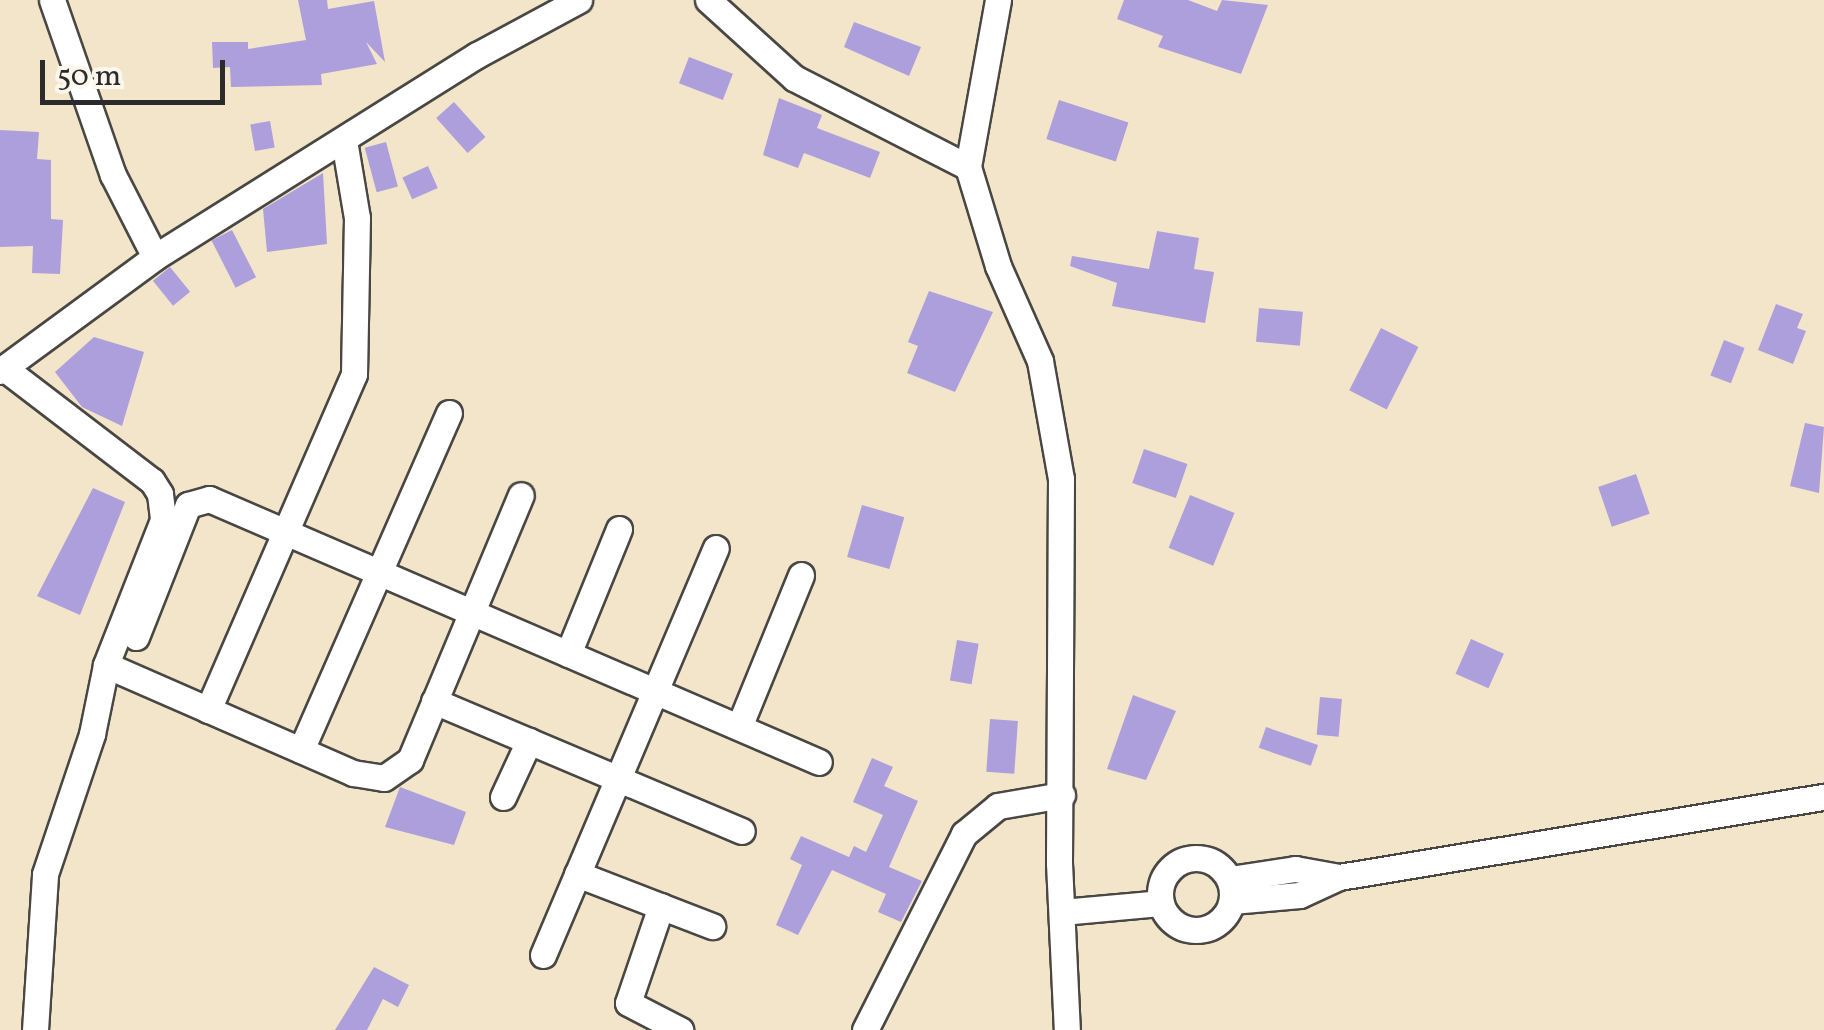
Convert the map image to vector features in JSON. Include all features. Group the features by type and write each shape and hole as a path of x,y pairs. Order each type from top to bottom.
{"street":[{"path":"52,0 113,174 154,257"},
{"path":"35,1030 45,874 163,520 160,494 152,481 2,370 154,257 579,0"},
{"path":"708,0 794,78 968,167"},
{"path":"998,0 968,167 998,266 1040,361 1061,479 1062,912 1067,1030"},
{"path":"208,710 354,374 357,218 344,140"},
{"path":"302,750 448,414"},
{"path":"114,668 372,778 398,773 434,702 522,495"},
{"path":"114,668 188,504 209,498 819,762"},
{"path":"568,654 619,529"},
{"path":"543,954 716,548"},
{"path":"739,727 801,575"},
{"path":"434,702 742,831"},
{"path":"503,797 529,741"},
{"path":"865,1030 964,834 998,806 1062,795"},
{"path":"1231,890 1300,895 1340,877 1824,798"},
{"path":"1195,858 1215,863 1231,890 1224,918 1197,930 1170,920 1160,903 1161,881 1174,864 1195,858"},
{"path":"578,874 712,926"},
{"path":"1062,912 1160,903"},
{"path":"661,906 628,1003 680,1030"}],"building":[{"path":"298,0 327,0 328,9 374,1 385,62 366,42 377,64 321,74 322,85 231,87 230,67 213,68 212,42 248,42 248,49 306,40"},
{"path":"1124,0 1188,0 1217,11 1222,0 1268,5 1241,74 1158,47 1163,36 1117,19"},
{"path":"854,22 921,47 909,76 844,47"},
{"path":"689,57 733,74 723,100 679,83"},
{"path":"779,98 822,115 817,128 880,152 870,178 804,153 798,168 763,155"},
{"path":"1059,100 1128,123 1116,162 1046,139"},
{"path":"454,102 485,137 468,153 436,118"},
{"path":"270,121 275,148 255,151 250,124"},
{"path":"0,130 39,132 37,159 51,160 51,219 63,220 60,274 32,273 33,246 0,247"},
{"path":"386,142 398,186 377,192 365,148"},
{"path":"428,166 438,188 412,199 402,177"},
{"path":"323,173 327,244 267,252 263,209"},
{"path":"232,230 256,277 236,288 212,240"},
{"path":"1157,231 1199,238 1194,269 1214,272 1205,323 1112,306 1117,283 1070,266 1072,256 1149,269"},
{"path":"170,267 190,292 173,306 153,281"},
{"path":"929,291 993,312 955,392 907,373 918,346 908,342"},
{"path":"1776,304 1803,314 1797,328 1806,331 1793,364 1758,350"},
{"path":"1259,308 1303,312 1300,346 1256,342"},
{"path":"1381,328 1418,347 1387,409 1349,390"},
{"path":"94,337 144,352 122,426 82,407 55,372"},
{"path":"1724,340 1745,348 1731,383 1710,375"},
{"path":"1805,423 1824,427 1819,493 1790,486"},
{"path":"1144,449 1187,464 1176,498 1132,483"},
{"path":"1636,474 1650,514 1612,527 1598,487"},
{"path":"93,488 125,502 80,615 37,596"},
{"path":"1190,495 1235,513 1213,566 1169,548"},
{"path":"862,505 904,517 889,569 847,557"},
{"path":"1471,639 1504,654 1488,688 1456,674"},
{"path":"957,640 979,644 972,684 950,680"},
{"path":"1133,695 1176,711 1146,780 1107,769"},
{"path":"1320,697 1342,699 1339,737 1317,735"},
{"path":"990,719 1018,721 1014,774 986,772"},
{"path":"1266,727 1318,745 1311,766 1259,748"},
{"path":"872,758 893,767 884,786 918,801 889,867 922,881 901,922 878,912 886,894 832,870 798,935 776,925 802,865 790,859 801,836 849,857 854,846 866,852 883,815 853,802"},
{"path":"400,787 466,812 454,845 385,827"},
{"path":"374,967 409,985 398,1007 383,999 367,1030 335,1030"}]}
